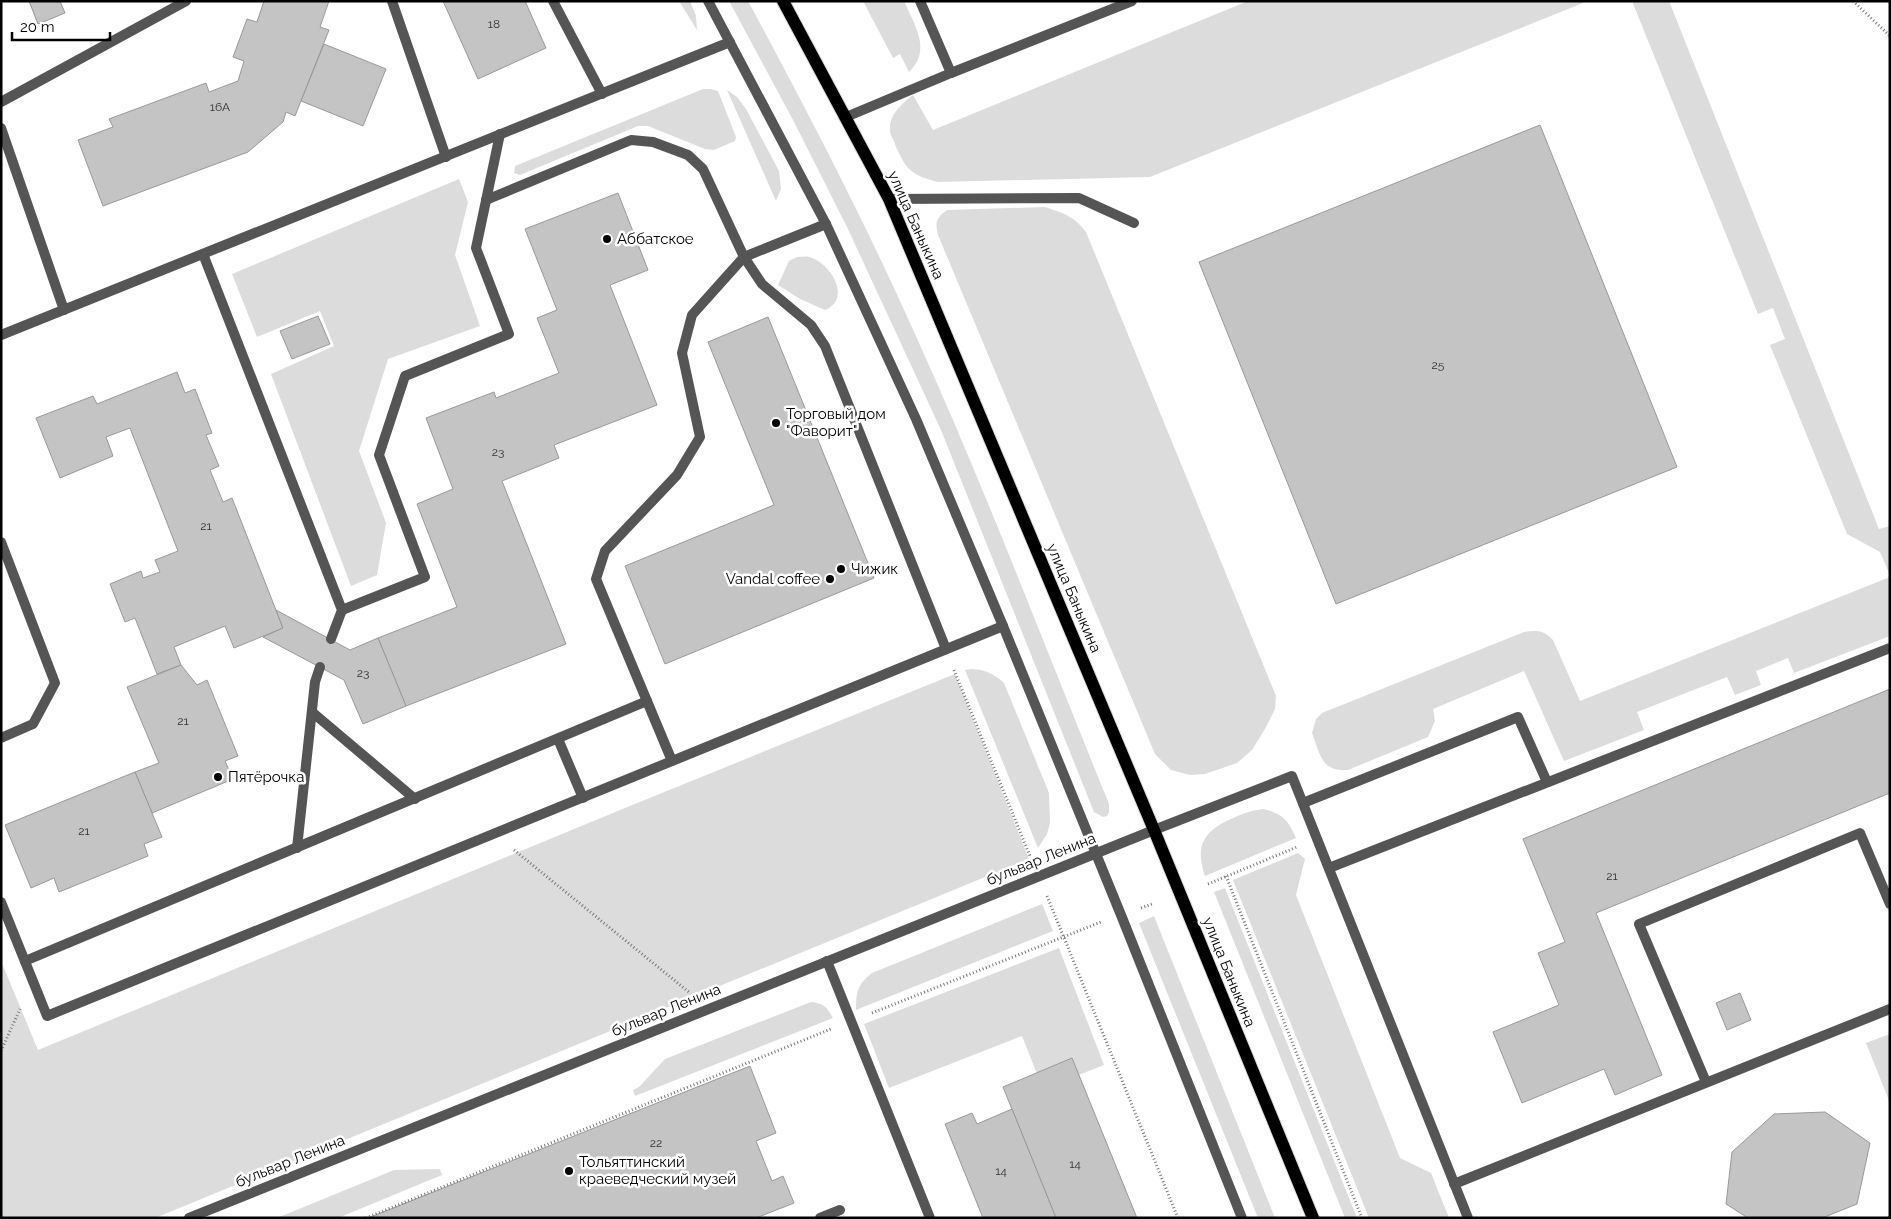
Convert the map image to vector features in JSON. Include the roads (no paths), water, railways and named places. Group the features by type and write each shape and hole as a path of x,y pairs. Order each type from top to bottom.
{"main road":[{"name":"улица Баныкина","path":"783,1 889,199 1154,830 1313,1218"}],"street":[{"path":"1,102 186,1"},
{"path":"392,1 446,157"},
{"path":"553,1 602,94"},
{"path":"708,1 826,224 916,419 1096,853 1242,1218"},
{"path":"920,1 951,73"},
{"path":"846,117 1132,1"},
{"path":"1,335 730,42"},
{"path":"1,128 64,310"},
{"path":"342,610 426,576 379,455 405,376 509,334 476,248 500,134"},
{"path":"486,200 632,140 653,142 688,155 703,169 744,257 762,284 810,325 825,346 946,650"},
{"path":"889,199 1079,198 1134,223"},
{"path":"672,761 596,579 605,550 677,475 700,437 682,353 692,315 744,257 826,224"},
{"path":"204,254 342,610 331,639"},
{"path":"1,542 55,683 33,724 1,738"},
{"path":"1,902 47,1016 1003,626"},
{"path":"1329,868 1890,648"},
{"path":"297,848 315,682 320,667"},
{"path":"25,962 647,701"},
{"path":"312,712 415,799"},
{"path":"1468,1218 1303,803 1518,718 1547,782"},
{"path":"558,739 583,798"},
{"name":"бульвар Ленина","path":"189,1218 1292,776 1303,803"},
{"path":"1706,1082 1639,924 1860,833 1890,904"},
{"path":"827,961 930,1218"},
{"path":"1454,1184 1890,1009"},
{"path":"820,1218 840,1210"}],"place":[{"name":"Аббатское","path":"607,239"},
{"name":"Торговый дом \"Фаворит\"","path":"776,423"},
{"name":"Чижик","path":"841,569"},
{"name":"Vandal coffee","path":"830,579"},
{"name":"Пятёрочка","path":"218,777"},
{"name":"Тольяттинский краеведческий музей","path":"569,1171"}]}
